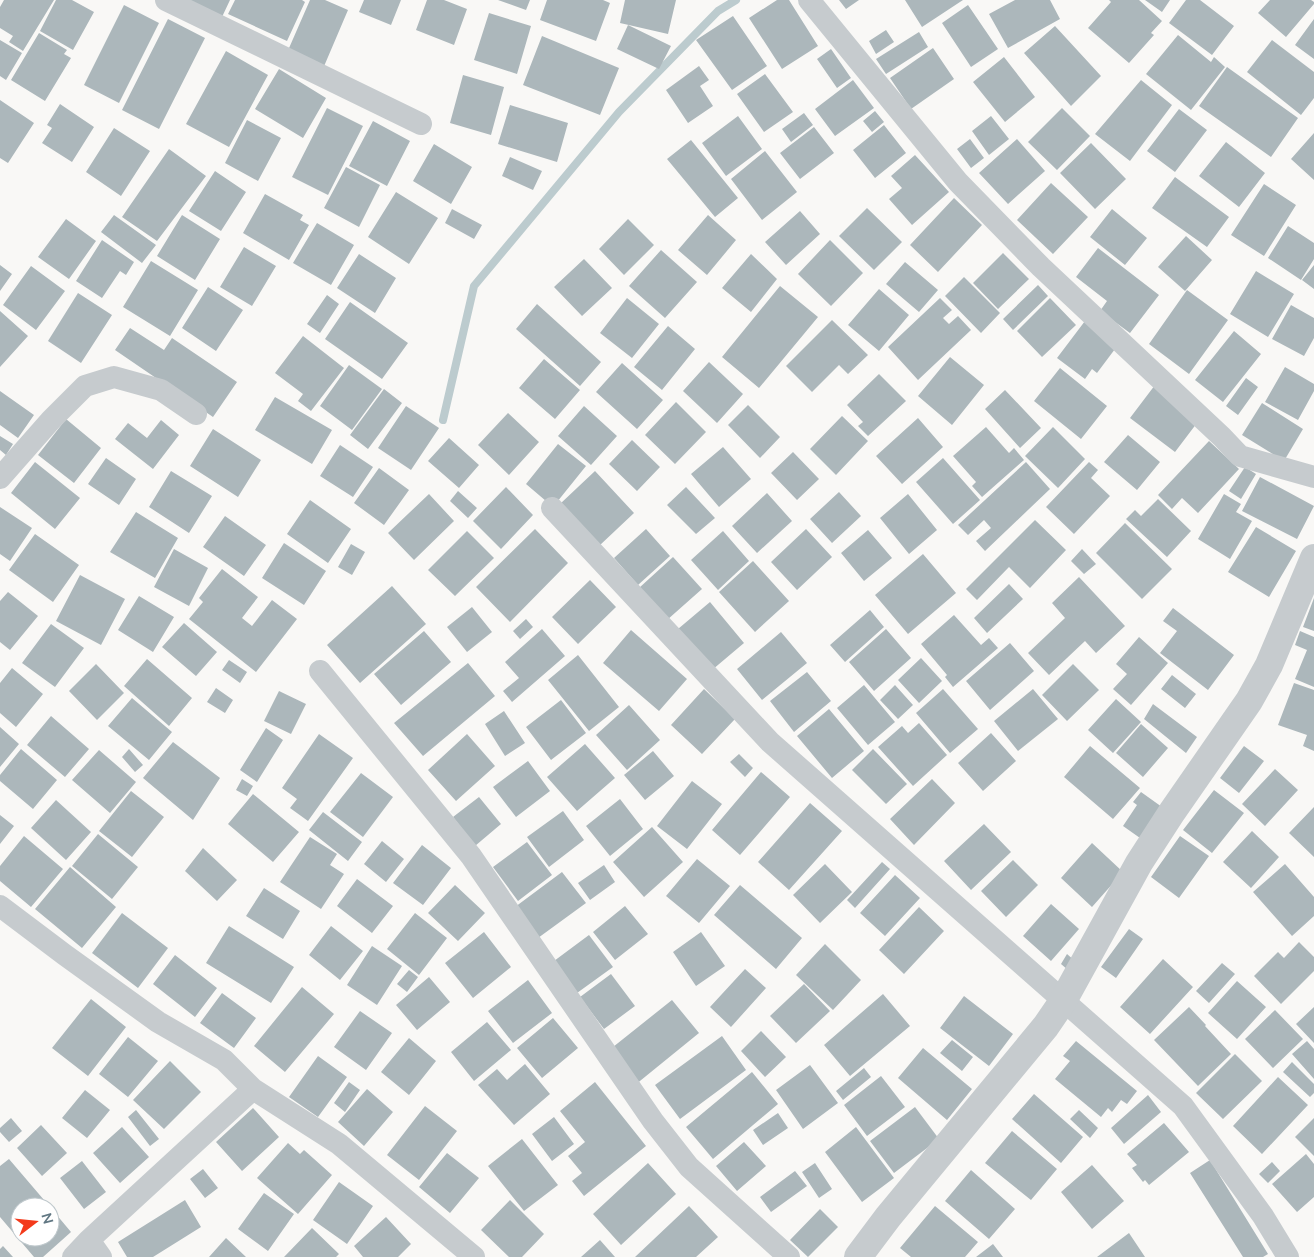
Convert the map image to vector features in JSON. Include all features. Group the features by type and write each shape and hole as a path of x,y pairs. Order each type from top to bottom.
{"street":[{"path":"166,0 421,124"},
{"path":"809,0 958,182 1041,267 1240,456 1314,477"},
{"path":"0,478 51,420 85,386 114,377 161,390 196,414"},
{"path":"552,508 770,742 1183,1106 1263,1216 1288,1257"},
{"path":"858,1257 888,1217 1046,1026 1064,1001 1139,864 1172,812 1249,701 1270,665 1314,558"},
{"path":"320,671 471,856 654,1121 689,1167 789,1257"},
{"path":"0,906 158,1022 224,1060 253,1089 339,1144 474,1257"},
{"path":"73,1257 95,1248 253,1089"}],"building":[{"path":"4,0 54,0 23,51 9,42 13,36 0,28 0,7"},
{"path":"56,0 72,0 94,12 73,50 40,31"},
{"path":"185,0 230,0 222,17"},
{"path":"235,0 302,0 305,2 287,41 228,14"},
{"path":"310,0 325,0 348,10 322,71 286,55"},
{"path":"364,0 401,0 391,25 359,12"},
{"path":"427,0 444,0 467,9 454,45 416,30"},
{"path":"498,0 530,0 526,10"},
{"path":"547,0 603,0 610,3 596,41 540,20"},
{"path":"625,0 676,0 668,34 620,23"},
{"path":"777,0 789,0 818,46 782,69 749,18"},
{"path":"839,0 859,0 846,9"},
{"path":"905,0 963,0 922,27"},
{"path":"1015,0 1050,0 1060,19 1008,48 989,14"},
{"path":"1109,0 1139,0 1162,21 1151,33 1154,35 1129,63 1088,28 1111,2"},
{"path":"1145,0 1170,0 1162,12"},
{"path":"1186,0 1200,0 1234,26 1212,55 1169,23"},
{"path":"1270,0 1311,0 1314,4 1286,37 1258,13"},
{"path":"124,5 159,23 119,103 84,85"},
{"path":"968,5 998,49 971,67 942,23"},
{"path":"489,13 531,26 517,74 474,60"},
{"path":"733,16 767,66 732,90 696,40"},
{"path":"168,19 205,38 159,129 122,110"},
{"path":"1314,19 1314,59 1295,45"},
{"path":"628,25 671,46 659,69 617,49"},
{"path":"1055,26 1101,76 1071,106 1024,53"},
{"path":"886,30 894,42 876,54 869,41"},
{"path":"919,32 928,47 886,74 876,59"},
{"path":"39,33 67,50 64,54 71,58 45,101 11,80"},
{"path":"1178,35 1211,62 1214,57 1225,67 1191,110 1146,74"},
{"path":"542,36 619,68 600,115 523,85"},
{"path":"0,40 22,53 6,80 0,76"},
{"path":"1272,40 1314,72 1314,98 1301,115 1247,72"},
{"path":"933,48 954,79 911,109 890,78"},
{"path":"831,49 851,78 837,88 817,59"},
{"path":"226,51 268,75 229,147 186,124"},
{"path":"1004,57 1035,97 1005,122 973,82"},
{"path":"699,66 709,80 700,86 713,106 688,123 666,90"},
{"path":"1227,67 1298,118 1271,157 1199,106"},
{"path":"279,69 326,98 303,138 255,109"},
{"path":"765,74 793,112 764,132 737,94"},
{"path":"463,75 504,87 491,135 450,123"},
{"path":"853,80 874,108 835,136 815,109"},
{"path":"1141,80 1172,105 1130,161 1095,134"},
{"path":"0,100 34,123 8,163 0,158"},
{"path":"60,104 94,127 72,162 42,143 52,128 47,125"},
{"path":"510,105 568,123 557,162 498,144"},
{"path":"327,108 363,126 328,195 292,177"},
{"path":"1062,108 1090,136 1057,170 1028,142"},
{"path":"1179,109 1207,130 1175,172 1147,151"},
{"path":"875,111 884,122 872,132 863,121"},
{"path":"804,113 813,125 791,142 782,129"},
{"path":"738,116 762,149 726,176 702,143"},
{"path":"991,116 1009,139 989,155 972,131"},
{"path":"247,120 281,138 258,181 225,163"},
{"path":"373,121 410,141 387,186 349,166"},
{"path":"884,125 906,153 875,178 853,150"},
{"path":"814,127 834,153 800,179 780,153"},
{"path":"114,128 150,151 121,196 86,172"},
{"path":"1314,133 1314,180 1291,159"},
{"path":"970,139 984,158 971,168 957,149"},
{"path":"1017,139 1045,171 1008,204 979,173"},
{"path":"691,140 738,198 715,217 667,159"},
{"path":"1226,142 1265,173 1239,207 1199,176"},
{"path":"1091,143 1126,179 1095,209 1060,173"},
{"path":"434,144 472,167 451,204 413,181"},
{"path":"169,149 206,176 157,241 122,217"},
{"path":"765,151 797,192 762,220 731,179"},
{"path":"915,155 949,192 912,225 889,199 902,188 891,176"},
{"path":"510,157 542,171 533,190 502,176"},
{"path":"346,167 380,185 359,227 324,208"},
{"path":"215,171 246,192 221,231 189,211"},
{"path":"1175,177 1229,217 1207,247 1152,208"},
{"path":"1051,183 1088,217 1053,254 1017,220"},
{"path":"1264,184 1296,205 1264,256 1231,235"},
{"path":"396,192 438,218 409,264 368,237"},
{"path":"265,194 303,215 300,220 309,225 289,260 243,233"},
{"path":"954,198 982,225 938,272 910,245"},
{"path":"867,208 902,242 874,270 839,236"},
{"path":"452,209 482,225 474,239 445,223"},
{"path":"1112,209 1147,238 1125,265 1090,237"},
{"path":"800,211 820,234 786,265 765,242"},
{"path":"114,215 156,245 142,263 101,232"},
{"path":"182,215 220,239 195,280 157,256"},
{"path":"708,215 736,240 707,275 678,250"},
{"path":"66,219 96,241 69,279 38,257"},
{"path":"628,219 654,245 624,275 599,249"},
{"path":"317,223 354,245 331,285 293,263"},
{"path":"1288,226 1314,243 1314,259 1301,280 1268,258"},
{"path":"1186,236 1212,260 1185,291 1158,267"},
{"path":"102,240 134,262 126,275 120,271 102,298 76,281"},
{"path":"830,240 863,273 831,306 798,274"},
{"path":"244,247 276,266 252,306 220,287"},
{"path":"1098,248 1159,295 1130,333 1100,311 1107,301 1076,277"},
{"path":"661,250 697,282 665,318 629,286"},
{"path":"1003,253 1029,279 998,309 973,283"},
{"path":"359,254 396,278 375,313 337,288"},
{"path":"751,254 777,279 751,312 722,288"},
{"path":"584,259 612,288 582,316 554,287"},
{"path":"151,261 198,290 170,336 123,307"},
{"path":"905,262 938,290 919,312 886,284"},
{"path":"0,265 12,274 0,291"},
{"path":"1314,265 1314,289 1302,280"},
{"path":"31,266 65,291 36,330 3,305"},
{"path":"1256,271 1294,294 1268,337 1230,314"},
{"path":"964,277 1000,313 981,333 945,296"},
{"path":"1038,285 1048,296 1013,330 1003,319"},
{"path":"780,286 818,317 759,388 722,357"},
{"path":"208,287 243,310 216,351 182,328"},
{"path":"879,289 909,315 879,351 848,325"},
{"path":"1187,290 1228,320 1189,374 1149,344"},
{"path":"78,293 112,315 81,363 48,341"},
{"path":"327,295 339,304 320,333 307,324"},
{"path":"627,298 659,324 632,358 600,333"},
{"path":"940,298 952,310 943,318 949,324 958,316 971,330 918,380 888,347"},
{"path":"1050,298 1076,325 1042,357 1017,331"},
{"path":"350,302 408,343 382,379 325,339"},
{"path":"537,304 601,362 580,386 516,329"},
{"path":"1291,305 1314,318 1314,338 1304,356 1272,339"},
{"path":"0,311 28,336 0,367"},
{"path":"832,320 868,355 848,374 839,365 812,392 786,366"},
{"path":"1085,321 1118,345 1097,373 1092,369 1085,379 1057,358"},
{"path":"668,326 695,349 662,390 634,367"},
{"path":"130,328 164,350 172,338 237,382 213,417 115,350"},
{"path":"1234,331 1261,354 1223,402 1195,380"},
{"path":"303,336 344,368 311,411 298,401 303,394 275,373"},
{"path":"950,357 984,385 952,425 918,396"},
{"path":"544,359 580,390 555,419 519,388"},
{"path":"709,362 743,394 717,423 683,391"},
{"path":"622,363 663,400 637,429 596,392"},
{"path":"349,365 382,389 352,430 320,406"},
{"path":"1285,367 1314,384 1314,391 1298,420 1265,402"},
{"path":"1060,368 1107,406 1081,439 1034,401"},
{"path":"879,374 906,401 868,436 858,426 863,422 847,405"},
{"path":"1246,378 1258,387 1238,415 1226,406"},
{"path":"1155,385 1200,419 1175,452 1130,418"},
{"path":"384,389 402,403 368,449 350,435"},
{"path":"1005,390 1041,428 1020,448 985,409"},
{"path":"0,391 34,415 18,438 0,425"},
{"path":"275,397 332,430 312,464 255,430"},
{"path":"676,402 706,432 675,464 645,435"},
{"path":"1262,403 1303,429 1284,461 1242,435"},
{"path":"748,405 780,437 760,458 728,425"},
{"path":"406,406 439,428 411,470 378,448"},
{"path":"584,406 617,436 591,465 558,436"},
{"path":"508,413 539,442 509,475 478,445"},
{"path":"842,416 868,441 836,475 810,449"},
{"path":"918,418 943,447 902,484 876,456"},
{"path":"66,419 101,448 74,483 38,455"},
{"path":"161,420 179,435 153,469 115,439 128,423 147,438"},
{"path":"986,427 1009,453 1014,448 1024,460 982,497 972,486 976,482 953,456"},
{"path":"1053,427 1085,459 1058,488 1025,456"},
{"path":"213,429 261,460 238,497 190,466"},
{"path":"1128,435 1160,462 1137,490 1104,462"},
{"path":"0,436 13,444 6,455 0,450"},
{"path":"449,438 479,465 459,488 428,461"},
{"path":"632,440 660,467 637,491 609,464"},
{"path":"1209,441 1239,469 1198,513 1182,498 1172,509 1158,495"},
{"path":"558,444 586,466 553,507 526,484"},
{"path":"340,445 373,467 353,497 320,476"},
{"path":"723,447 751,479 719,507 691,474"},
{"path":"793,452 819,479 797,500 771,473"},
{"path":"106,458 136,479 119,505 88,484"},
{"path":"943,458 980,500 953,524 916,482"},
{"path":"35,462 80,498 55,529 11,493"},
{"path":"1026,462 1050,489 985,551 976,541 991,528 984,520 968,535 958,525"},
{"path":"1089,462 1098,470 1091,478 1110,496 1074,534 1046,507"},
{"path":"1245,467 1256,474 1241,499 1229,491"},
{"path":"379,468 409,490 384,525 354,503"},
{"path":"171,471 212,496 189,533 149,507"},
{"path":"595,471 634,513 599,546 560,504"},
{"path":"1260,477 1314,506 1297,539 1242,511"},
{"path":"506,487 533,515 501,549 473,521"},
{"path":"686,487 715,518 696,534 667,505"},
{"path":"458,491 477,508 468,518 450,501"},
{"path":"839,492 861,516 832,543 810,519"},
{"path":"767,493 792,521 757,553 732,526"},
{"path":"429,494 454,521 414,560 388,533"},
{"path":"908,494 937,530 909,554 880,518"},
{"path":"1224,494 1241,504 1236,512 1252,521 1230,559 1198,539"},
{"path":"1158,499 1191,531 1167,557 1126,519 1135,510 1141,516"},
{"path":"310,500 351,529 328,563 287,534"},
{"path":"0,507 32,528 10,561 0,554"},
{"path":"136,512 178,538 155,578 110,552"},
{"path":"225,516 266,545 244,576 203,547"},
{"path":"1035,520 1066,550 1030,588 1009,567 977,600 966,589"},
{"path":"1125,523 1172,569 1142,599 1096,553"},
{"path":"1256,527 1296,551 1269,597 1228,572"},
{"path":"535,529 568,563 510,622 476,587"},
{"path":"646,529 670,556 638,585 614,558"},
{"path":"806,529 832,557 797,590 771,562"},
{"path":"868,530 892,558 864,581 841,553"},
{"path":"467,531 494,558 455,596 428,570"},
{"path":"723,531 749,561 718,590 691,560"},
{"path":"35,534 79,565 53,602 9,570"},
{"path":"284,543 326,571 304,605 262,578"},
{"path":"351,544 365,552 352,575 338,567"},
{"path":"174,549 208,568 189,606 154,587"},
{"path":"1082,549 1096,564 1084,574 1071,561"},
{"path":"923,554 956,593 908,634 875,595"},
{"path":"673,557 702,589 667,620 639,588"},
{"path":"753,561 789,601 755,632 719,592"},
{"path":"222,569 258,597 242,618 252,626 272,600 297,619 256,672 189,619 203,602 199,598"},
{"path":"80,575 125,599 101,645 56,621"},
{"path":"1079,577 1125,626 1096,653 1085,641 1049,675 1028,653 1065,618 1052,603"},
{"path":"590,580 616,607 578,644 552,617"},
{"path":"1009,584 1023,599 987,633 974,618"},
{"path":"392,586 426,624 360,683 327,645"},
{"path":"8,592 38,616 10,650 0,642 0,601"},
{"path":"139,596 174,617 153,652 118,630"},
{"path":"1314,598 1314,631 1303,627"},
{"path":"710,602 744,643 712,670 678,629"},
{"path":"472,607 492,632 467,652 447,627"},
{"path":"1173,608 1234,655 1208,690 1160,653 1177,631 1163,621"},
{"path":"870,610 884,627 845,662 830,645"},
{"path":"954,615 981,645 989,638 998,648 953,687 945,677 947,675 921,644"},
{"path":"526,619 533,627 520,639 513,631"},
{"path":"184,623 217,652 196,676 162,647"},
{"path":"51,624 84,648 55,687 22,663"},
{"path":"542,629 565,656 512,702 503,691 519,678 505,662"},
{"path":"886,629 911,658 874,691 849,662"},
{"path":"631,630 687,679 659,711 603,663"},
{"path":"424,631 451,662 401,705 374,674"},
{"path":"1300,631 1314,637 1314,687 1295,679 1307,650 1295,645"},
{"path":"781,632 807,663 762,700 737,669"},
{"path":"1139,637 1168,663 1131,705 1113,689 1127,674 1116,664"},
{"path":"1010,643 1034,671 990,710 966,681"},
{"path":"578,655 619,707 589,731 548,680"},
{"path":"921,658 942,681 919,703 898,680"},
{"path":"147,659 192,698 169,726 124,686"},
{"path":"229,660 247,672 240,683 222,670"},
{"path":"468,663 495,696 423,756 394,723"},
{"path":"96,664 124,693 97,720 69,691"},
{"path":"1073,664 1099,690 1067,721 1042,695"},
{"path":"12,668 43,694 16,727 0,713 0,683"},
{"path":"807,672 831,701 794,732 770,701"},
{"path":"1172,675 1196,694 1185,708 1161,689"},
{"path":"1294,683 1314,690 1314,751 1303,746 1307,735 1278,725"},
{"path":"864,685 895,722 868,745 837,708"},
{"path":"895,685 913,705 898,719 880,700"},
{"path":"216,688 233,700 225,713 207,702"},
{"path":"704,689 735,719 702,754 671,725"},
{"path":"943,689 978,729 950,753 916,713"},
{"path":"1033,689 1058,719 1018,751 994,721"},
{"path":"279,691 306,704 291,734 264,721"},
{"path":"132,698 172,732 149,760 108,726"},
{"path":"1116,699 1141,722 1113,753 1088,730"},
{"path":"561,700 586,733 551,760 526,727"},
{"path":"1153,704 1197,737 1186,753 1144,719"},
{"path":"629,705 660,740 627,770 596,735"},
{"path":"829,709 864,751 832,778 797,736"},
{"path":"504,711 525,743 505,756 485,724"},
{"path":"51,716 89,749 65,777 27,745"},
{"path":"919,723 947,755 913,786 878,747 902,726 908,733"},
{"path":"1141,724 1168,748 1143,777 1116,753"},
{"path":"0,727 19,744 0,767"},
{"path":"266,728 283,740 257,782 240,770"},
{"path":"991,733 1016,761 983,791 958,763"},
{"path":"319,734 353,758 308,821 290,808 297,799 282,788"},
{"path":"467,734 495,766 456,801 428,770"},
{"path":"173,742 220,778 193,820 143,778"},
{"path":"585,744 615,778 577,811 547,777"},
{"path":"1090,746 1140,788 1113,819 1064,777"},
{"path":"1244,746 1264,761 1239,793 1220,778"},
{"path":"21,749 57,780 33,809 0,781 0,775"},
{"path":"129,749 143,765 135,772 122,757"},
{"path":"873,749 907,784 886,804 852,770"},
{"path":"99,750 136,782 110,813 72,780"},
{"path":"653,751 674,776 645,800 624,775"},
{"path":"739,754 753,768 745,777 730,762"},
{"path":"528,761 550,791 516,817 493,787"},
{"path":"1275,769 1298,790 1265,826 1242,804"},
{"path":"761,772 790,797 740,855 712,830"},
{"path":"361,773 393,797 363,837 330,812"},
{"path":"242,779 253,786 247,796 236,790"},
{"path":"932,779 955,803 914,845 890,819"},
{"path":"692,781 722,804 687,849 657,826"},
{"path":"1214,790 1244,813 1212,853 1183,830"},
{"path":"131,791 164,817 132,857 99,831"},
{"path":"1141,792 1162,807 1140,838 1123,826 1137,805 1133,802"},
{"path":"253,794 299,832 273,862 228,824"},
{"path":"479,797 501,824 475,846 453,817"},
{"path":"620,799 643,829 610,856 586,826"},
{"path":"56,800 91,832 66,860 31,828"},
{"path":"810,803 842,831 789,890 758,862"},
{"path":"1314,807 1314,857 1289,833"},
{"path":"563,811 584,840 549,867 527,837"},
{"path":"323,812 362,842 348,861 309,830"},
{"path":"0,815 14,826 0,844"},
{"path":"984,824 1011,852 971,890 944,861"},
{"path":"652,827 683,862 644,897 613,862"},
{"path":"1252,831 1279,857 1251,888 1223,862"},
{"path":"98,834 138,867 112,899 72,866"},
{"path":"24,836 63,869 31,907 0,881 0,866"},
{"path":"1180,836 1209,856 1179,898 1151,877"},
{"path":"310,837 337,854 330,865 344,874 321,909 280,882"},
{"path":"382,841 404,859 386,882 364,864"},
{"path":"527,842 552,875 518,901 493,867"},
{"path":"1092,843 1123,872 1092,907 1061,878"},
{"path":"422,845 451,868 423,905 393,883"},
{"path":"203,848 237,880 217,901 185,871"},
{"path":"697,859 730,886 699,923 666,896"},
{"path":"1013,860 1038,885 1006,917 981,891"},
{"path":"882,862 890,869 855,908 847,900"},
{"path":"825,864 852,892 820,923 793,895"},
{"path":"1285,864 1314,897 1314,916 1292,936 1253,892"},
{"path":"604,865 615,882 590,900 578,883"},
{"path":"70,867 116,907 82,948 35,909"},
{"path":"562,872 586,903 538,938 515,907"},
{"path":"895,875 920,898 885,936 860,913"},
{"path":"357,879 393,906 372,933 337,906"},
{"path":"455,885 485,913 458,941 428,913"},
{"path":"740,885 802,938 776,969 714,915"},
{"path":"264,888 300,911 283,939 246,916"},
{"path":"1051,904 1079,929 1051,961 1023,936"},
{"path":"625,906 648,934 615,960 593,932"},
{"path":"919,907 944,931 904,974 879,950"},
{"path":"122,913 168,948 138,988 92,953"},
{"path":"415,913 447,938 419,975 387,949"},
{"path":"229,926 294,967 271,1003 206,963"},
{"path":"331,926 363,951 340,980 309,955"},
{"path":"1129,929 1143,939 1116,978 1101,967"},
{"path":"484,932 511,967 473,998 445,963"},
{"path":"701,932 725,966 696,986 673,952"},
{"path":"589,935 613,967 577,993 554,961"},
{"path":"1299,942 1314,957 1314,971 1281,1004 1254,976 1278,952 1284,958"},
{"path":"825,944 861,980 833,1010 796,975"},
{"path":"372,946 402,966 377,1005 347,985"},
{"path":"1067,954 1076,962 1068,970 1061,964"},
{"path":"175,955 217,988 195,1017 153,984"},
{"path":"1163,959 1193,987 1150,1034 1120,1007"},
{"path":"1222,963 1235,974 1209,1003 1196,991"},
{"path":"745,969 766,988 731,1027 710,1007"},
{"path":"409,970 418,977 407,992 397,984"},
{"path":"611,974 635,1006 604,1029 580,997"},
{"path":"429,977 450,1002 417,1030 396,1005"},
{"path":"528,980 552,1013 513,1043 488,1011"},
{"path":"1237,981 1266,1007 1237,1039 1208,1013"},
{"path":"804,984 830,1011 796,1043 770,1016"},
{"path":"302,987 334,1014 285,1072 254,1046"},
{"path":"222,993 256,1018 234,1048 200,1023"},
{"path":"883,994 910,1026 850,1076 824,1045"},
{"path":"964,996 1013,1034 989,1066 940,1028"},
{"path":"91,999 126,1027 88,1076 52,1048"},
{"path":"672,1000 699,1033 635,1085 608,1051"},
{"path":"1189,1007 1231,1054 1198,1086 1154,1040"},
{"path":"1314,1007 1314,1043 1296,1024"},
{"path":"1275,1010 1303,1039 1273,1068 1245,1039"},
{"path":"360,1011 392,1033 366,1070 334,1047"},
{"path":"553,1018 578,1048 542,1078 517,1048"},
{"path":"487,1022 511,1050 474,1081 451,1052"},
{"path":"761,1031 786,1057 765,1077 741,1051"},
{"path":"722,1036 746,1070 680,1119 655,1085"},
{"path":"128,1037 158,1061 128,1097 99,1074"},
{"path":"409,1038 436,1061 409,1095 381,1072"},
{"path":"952,1040 973,1057 962,1071 940,1053"},
{"path":"1076,1041 1137,1091 1127,1104 1121,1100 1112,1112 1108,1108 1101,1117 1055,1079 1070,1061 1063,1056"},
{"path":"1307,1041 1314,1049 1314,1079 1292,1054"},
{"path":"923,1048 972,1089 947,1120 898,1078"},
{"path":"1235,1054 1262,1081 1223,1119 1196,1093"},
{"path":"318,1056 347,1077 318,1117 289,1097"},
{"path":"170,1061 201,1092 164,1129 133,1100"},
{"path":"1292,1062 1314,1084 1314,1093 1310,1097 1283,1072"},
{"path":"525,1064 550,1094 514,1125 478,1085 497,1069 507,1080"},
{"path":"810,1065 838,1103 803,1129 776,1090"},
{"path":"864,1068 871,1077 843,1100 836,1091"},
{"path":"752,1072 778,1104 713,1159 686,1127"},
{"path":"881,1076 905,1107 867,1136 844,1105"},
{"path":"1278,1077 1308,1105 1262,1154 1233,1126"},
{"path":"349,1082 360,1090 345,1112 334,1103"},
{"path":"595,1082 646,1146 584,1196 572,1181 582,1173 568,1156 585,1142 560,1111"},
{"path":"367,1089 393,1112 364,1146 338,1122"},
{"path":"85,1090 110,1110 87,1138 62,1118"},
{"path":"1034,1094 1083,1137 1061,1163 1012,1119"},
{"path":"1148,1095 1161,1112 1124,1144 1111,1128"},
{"path":"425,1106 457,1131 419,1180 387,1155"},
{"path":"915,1107 939,1139 894,1173 870,1141"},
{"path":"253,1108 279,1137 242,1171 216,1142"},
{"path":"136,1110 159,1139 150,1146 128,1117"},
{"path":"1079,1110 1098,1128 1090,1138 1070,1119"},
{"path":"778,1113 788,1128 763,1145 753,1130"},
{"path":"554,1117 574,1144 552,1161 532,1134"},
{"path":"11,1118 22,1131 9,1142 0,1132 0,1128"},
{"path":"1314,1118 1314,1156 1295,1137"},
{"path":"1164,1123 1189,1152 1149,1185 1145,1180 1143,1182 1132,1168 1137,1165 1127,1154"},
{"path":"41,1125 67,1153 42,1176 17,1148"},
{"path":"122,1127 149,1157 120,1183 93,1153"},
{"path":"856,1127 894,1178 862,1202 825,1152"},
{"path":"1012,1131 1057,1169 1031,1200 985,1163"},
{"path":"522,1139 558,1185 524,1211 488,1166"},
{"path":"744,1142 766,1166 737,1191 716,1166"},
{"path":"288,1143 300,1154 304,1150 332,1175 298,1214 257,1178"},
{"path":"447,1153 479,1178 450,1213 419,1187"},
{"path":"1306,1154 1314,1164 1314,1197 1297,1212 1272,1184"},
{"path":"9,1159 41,1197 10,1197 10,1229 0,1217 0,1166"},
{"path":"1210,1160 1268,1254 1263,1257 1243,1257 1190,1173"},
{"path":"82,1161 106,1192 84,1209 60,1178"},
{"path":"1272,1162 1280,1171 1268,1183 1259,1174"},
{"path":"648,1163 676,1194 621,1245 593,1214"},
{"path":"815,1163 832,1189 819,1198 802,1172"},
{"path":"1092,1165 1124,1201 1092,1229 1061,1192"},
{"path":"203,1169 218,1188 205,1198 190,1179"},
{"path":"971,1170 1015,1209 989,1239 945,1201"},
{"path":"795,1171 807,1186 771,1212 760,1197"},
{"path":"339,1182 373,1206 347,1244 313,1220"},
{"path":"264,1193 294,1214 268,1251 238,1229"},
{"path":"185,1200 201,1227 153,1257 127,1257 118,1242"},
{"path":"510,1200 544,1234 522,1257 509,1257 481,1230"},
{"path":"689,1206 718,1237 696,1257 635,1257"},
{"path":"935,1206 978,1242 965,1257 911,1257 900,1248"},
{"path":"820,1209 838,1227 808,1257 790,1240"},
{"path":"386,1217 411,1244 398,1257 363,1257 354,1246"},
{"path":"60,1219 71,1232 60,1242"},
{"path":"312,1228 339,1254 336,1257 284,1257"},
{"path":"1129,1233 1145,1257 1097,1257"},
{"path":"226,1238 246,1257 209,1257"},
{"path":"600,1240 615,1257 581,1257"},
{"path":"993,1244 1003,1257 976,1257"},
{"path":"3,1246 13,1257 0,1257 0,1249"},
{"path":"26,1247 54,1247 43,1257 34,1257"}],"waterway":[{"path":"443,420 474,286 619,112 718,11 736,0"}]}
